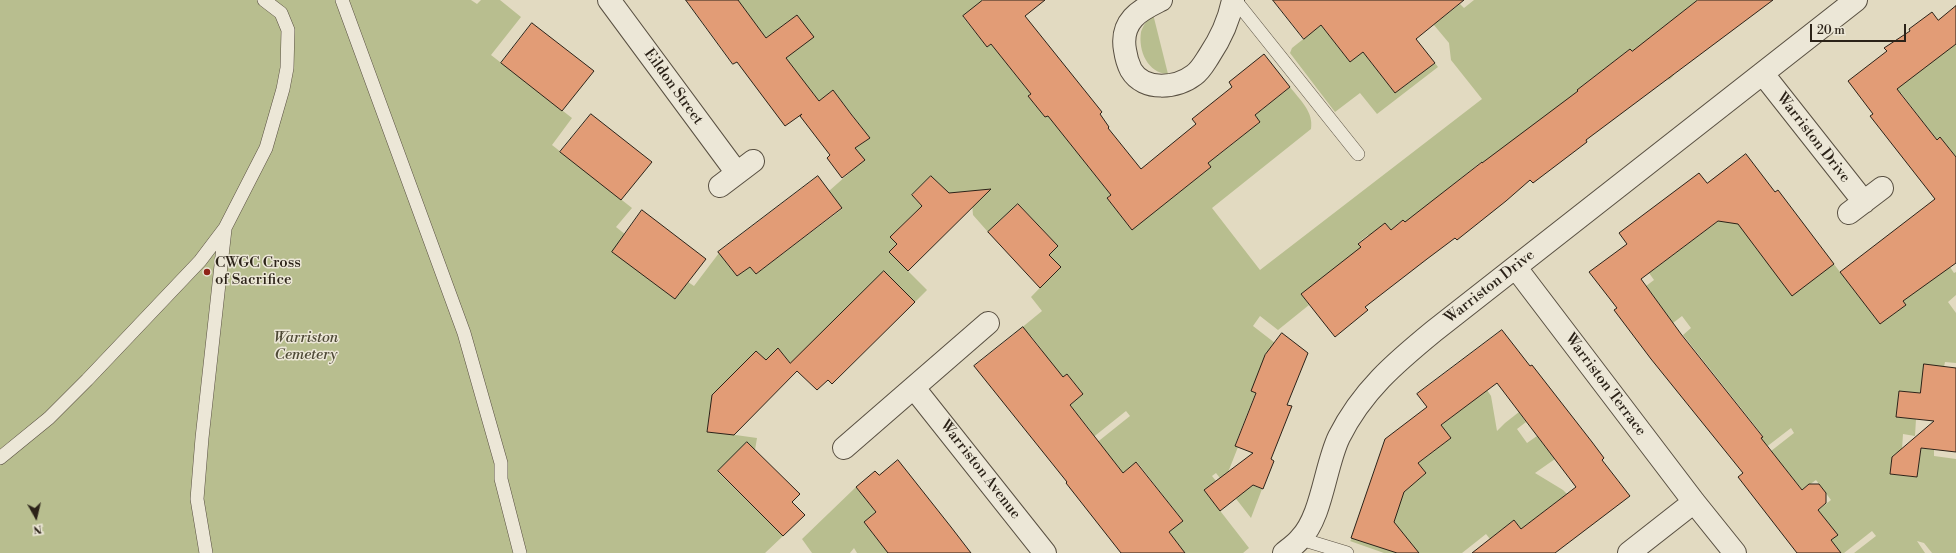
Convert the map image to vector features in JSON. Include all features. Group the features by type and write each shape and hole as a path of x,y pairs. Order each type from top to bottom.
{"street":[{"name":"Eildon Street","path":"609,0 745,167 720,186"},
{"path":"1161,0 1133,18 1124,35 1124,44 1131,71 1144,82 1159,86 1178,84 1195,75 1225,28 1234,0"},
{"name":"Warriston Drive","path":"1284,553 1301,539 1310,525 1338,439 1348,421 1372,387 1388,370 1429,335 1856,0"},
{"name":"Warriston Drive","path":"1763,74 1856,208 1882,188"},
{"name":"Warriston Terrace","path":"1516,268 1694,502 1735,553"},
{"path":"844,448 988,323"},
{"name":"Warriston Avenue","path":"914,388 1045,553"},
{"path":"1629,553 1694,502"}],"lane":[{"path":"0,458 49,418 87,380 200,261 225,228 266,148 283,89 287,68 288,30 281,13 264,0"},
{"path":"342,0 464,333 501,463 501,479 520,553"},
{"path":"1234,0 1358,154"},
{"path":"206,553 197,499 202,438 225,228"},
{"path":"1301,539 1347,553"}],"green space":[{"name":"Warriston Cemetery","path":"0,0 471,0 477,4 481,0 500,0 521,17 491,55 572,118 552,145 632,208 616,227 626,235 644,275 675,299 688,282 694,286 719,253 737,276 750,267 756,274 842,209 829,191 864,160 855,148 870,138 833,90 819,101 785,58 813,37 797,15 766,38 738,0 983,0 963,17 987,47 991,44 1031,94 1028,96 1045,117 1048,115 1111,195 1107,198 1132,229 1211,167 1206,161 1220,154 1260,122 1255,115 1290,87 1308,112 1311,129 1212,208 1260,270 1482,99 1451,60 1449,43 1413,0 1419,0 1437,22 1460,4 1464,8 1474,0 1698,0 1647,40 1674,75 1669,80 1653,58 1643,65 1630,49 1577,90 1589,106 1495,179 1481,162 1429,204 1417,238 1403,220 1391,230 1385,223 1371,234 1376,241 1374,242 1368,235 1358,243 1364,251 1301,294 1309,305 1278,330 1260,316 1253,326 1275,343 1235,445 1238,447 1227,475 1262,489 1251,518 1216,473 1212,476 1216,481 1204,490 1249,548 1243,553 1185,553 1169,532 1183,521 1137,462 1123,473 1103,448 1080,456 1130,416 1126,411 1076,451 1073,446 1091,431 1070,405 1083,394 1067,374 1054,384 1042,350 1031,336 1021,343 1014,334 1042,311 1031,297 1060,267 1049,255 1058,246 1018,204 988,232 973,215 971,191 960,192 962,216 941,186 931,176 912,195 922,206 890,237 897,244 889,252 927,290 915,302 795,369 778,348 766,360 756,351 713,395 707,431 757,438 755,450 742,462 735,455 718,472 783,536 765,553 0,553"},
{"path":"1153,14 1168,74 1155,70 1150,65 1146,60 1141,46 1140,39 1142,29"},
{"path":"1321,25 1350,62 1363,52 1395,93 1435,63 1438,67 1377,114 1360,93 1335,112 1290,53 1292,48"},
{"path":"1956,43 1956,157 1940,137 1937,140 1901,93 1898,94 1894,89"},
{"path":"1729,213 1745,215 1754,245 1765,260 1774,253 1830,259 1880,324 1906,305 1895,290 1950,267 1954,273 1956,272 1956,295 1948,302 1956,313 1956,363 1945,362 1944,367 1920,393 1899,391 1896,417 1916,419 1915,436 1903,434 1902,449 1892,457 1890,474 1917,477 1921,448 1934,450 1934,456 1956,459 1956,553 1932,553 1924,543 1917,541 1925,553 1854,553 1876,536 1872,531 1844,553 1841,553 1834,544 1826,551 1823,546 1837,535 1818,510 1831,500 1816,480 1802,490 1784,467 1769,478 1757,462 1794,433 1791,428 1739,468 1733,461 1763,436 1683,335 1691,328 1682,316 1673,323 1646,286 1654,280 1649,273"},
{"path":"1487,390 1491,396 1497,431 1519,412 1526,422 1517,429 1527,443 1537,436 1555,459 1535,473 1567,494 1521,529 1514,520 1490,539 1486,534 1462,553 1384,553 1350,541 1394,491 1417,481 1426,473 1418,463 1451,438 1441,425"},
{"path":"856,487 876,512 864,522 881,544 908,553 857,553 854,548 850,553 812,553 802,539"}],"building":[{"path":"686,0 738,0 766,38 797,15 814,37 786,58 819,101 833,90 870,138 855,148 865,160 842,178 827,158 830,155 800,116 802,114 785,126 737,62 733,64"},
{"path":"983,0 1045,0 1025,16 1102,112 1100,114 1109,127 1108,128 1141,169 1196,124 1192,119 1232,87 1229,82 1264,54 1290,87 1255,115 1260,122 1208,163 1211,167 1132,230 1107,198 1111,195 1048,116 1045,117 1028,96 1031,94 991,44 987,47 963,16"},
{"path":"1273,0 1464,0 1416,39 1435,63 1395,93 1363,52 1350,62 1321,25 1304,39"},
{"path":"1698,0 1773,0 1586,140 1587,142 1533,183 1530,180 1457,240 1455,238 1427,259 1365,307 1368,310 1335,337 1301,294 1361,247 1358,244 1385,223 1391,230 1403,220 1405,222 1482,162 1578,91 1577,90 1630,49 1632,51"},
{"path":"1956,6 1956,44 1897,89 1937,140 1940,137 1956,157 1956,263 1903,301 1906,305 1880,324 1840,272 1935,199 1870,116 1873,114 1848,81 1887,51 1884,48 1910,31 1909,29 1932,12 1938,20"},
{"path":"532,23 594,71 562,111 501,63"},
{"path":"591,114 652,162 621,200 560,152"},
{"path":"1746,154 1775,192 1778,190 1834,264 1792,296 1738,224 1718,221 1641,279 1681,334 1763,437 1761,438 1802,490 1809,484 1819,484 1826,493 1826,503 1818,510 1838,535 1831,540 1841,553 1797,553 1738,477 1743,473 1651,359 1614,310 1617,308 1589,272 1627,244 1619,233 1699,173 1707,183"},
{"path":"818,176 842,208 756,274 750,267 737,276 718,252"},
{"path":"931,176 949,193 991,189 908,271 889,252 897,244 890,237 922,206 912,195"},
{"path":"1018,204 1058,246 1049,255 1061,267 1040,288 988,232"},
{"path":"642,210 706,259 675,299 612,252"},
{"path":"884,271 915,302 832,384 828,380 817,390 797,371 734,435 707,432 712,395 756,351 766,360 778,348 790,363"},
{"path":"1023,327 1063,377 1067,374 1083,394 1070,405 1123,473 1136,462 1183,521 1169,532 1185,553 1121,553 1066,483 1067,482 974,366"},
{"path":"1502,330 1530,366 1532,365 1592,442 1604,458 1602,460 1630,496 1555,553 1472,553 1514,520 1521,529 1576,487 1497,383 1441,425 1451,438 1418,463 1426,473 1404,492 1394,522 1419,553 1397,553 1351,538 1385,439 1427,407 1417,394"},
{"path":"1282,333 1308,353 1287,405 1292,406 1271,459 1274,461 1263,489 1253,485 1220,511 1204,490 1253,453 1235,446 1256,393 1251,391 1265,355"},
{"path":"1924,364 1956,368 1956,452 1921,448 1917,477 1890,474 1892,457 1934,421 1896,417 1899,391 1920,393"},
{"path":"747,442 800,494 792,502 805,515 783,536 718,471"},
{"path":"898,460 971,553 888,553 864,522 876,512 856,487 875,471 879,475"}],"place":[{"name":"CWGC Cross of Sacrifice","path":"207,272"}]}
